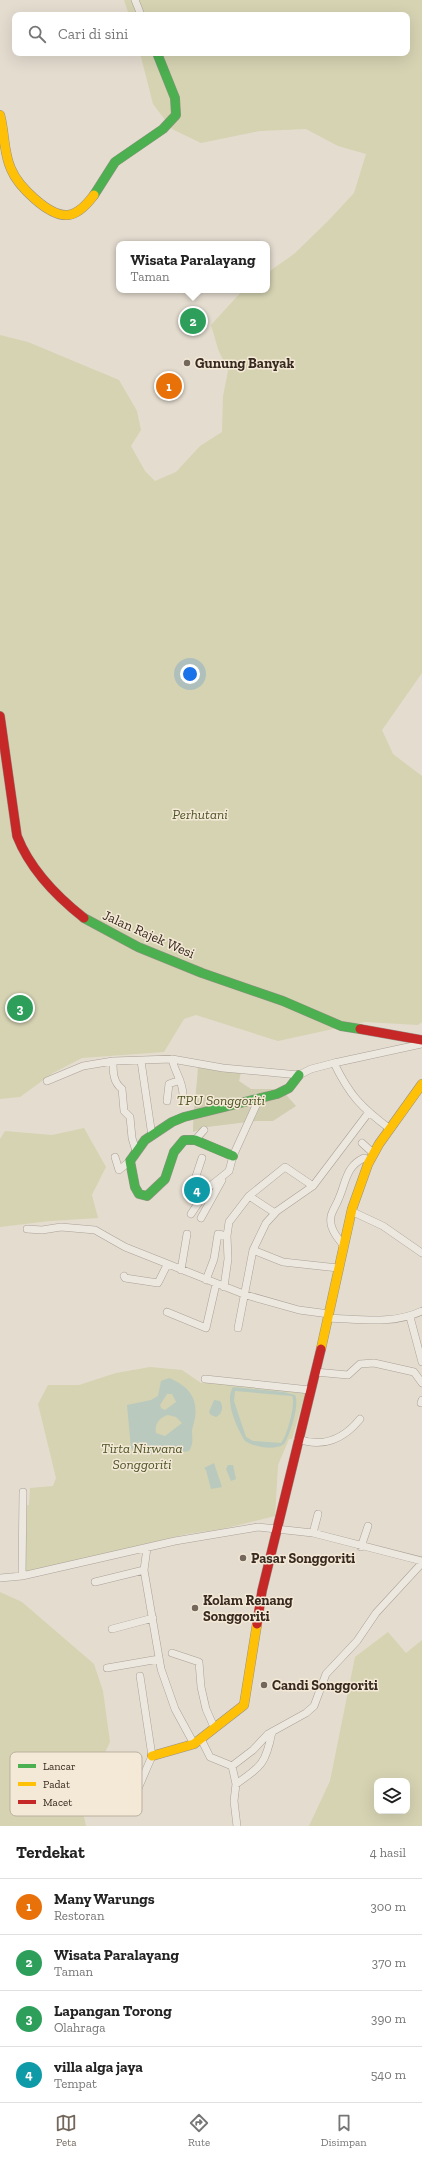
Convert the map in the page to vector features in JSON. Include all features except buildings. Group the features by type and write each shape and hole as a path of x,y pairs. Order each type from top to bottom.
{"street":[{"path":"135,0 140,12"},
{"path":"0,115 9,165 22,188 37,201 60,215 64,216 76,213 92,198 115,163 126,153 164,128 176,115 175,98 158,56"},
{"name":"Jalan Rajek Wesi","path":"0,716 17,836 22,849 39,876 71,908 90,923 138,947 202,973 283,1001 341,1026 422,1040"},
{"path":"115,1157 119,1170 130,1162 136,1151 145,1140 184,1117 259,1099 288,1088 299,1075 311,1068 422,1044"},
{"path":"47,1081 83,1066 113,1061 172,1059 223,1068 299,1075"},
{"path":"172,1059 183,1084 183,1095"},
{"path":"113,1061 114,1079 116,1084 122,1089 124,1111 130,1117 132,1138 136,1151"},
{"path":"141,1061 152,1136"},
{"path":"334,1063 350,1093 369,1112 390,1129"},
{"path":"167,1101 169,1084 180,1080"},
{"path":"152,1756 198,1741 244,1705 262,1591 329,1316 351,1211 372,1157 422,1084"},
{"path":"191,1214 204,1193 230,1171 233,1156 259,1099"},
{"path":"238,1328 246,1296 253,1250 266,1223 275,1213 313,1186 369,1112"},
{"path":"196,1140 204,1130"},
{"path":"130,1162 137,1191 142,1196 147,1196 167,1177 174,1150 179,1143 188,1139 196,1140 233,1156"},
{"path":"362,1143 372,1157"},
{"path":"343,1245 333,1230 330,1222 331,1211 339,1200 343,1183 354,1164 364,1158 372,1157"},
{"path":"202,1158 194,1182 204,1193"},
{"path":"224,1287 228,1260 227,1236 229,1222 250,1196 280,1169 285,1167 313,1186"},
{"path":"201,1218 224,1176"},
{"path":"250,1196 275,1213"},
{"path":"351,1211 383,1226 422,1253"},
{"path":"27,1229 42,1230 61,1228 95,1230 125,1247 246,1296 299,1310 329,1316 392,1320 410,1317 422,1311"},
{"path":"181,1270 187,1234"},
{"path":"206,1280 214,1259 218,1234 227,1236"},
{"path":"253,1250 283,1262 338,1268"},
{"path":"124,1276 132,1281 158,1283 167,1265"},
{"path":"167,1312 206,1328 216,1284"},
{"path":"410,1317 422,1362"},
{"path":"315,1372 348,1375 360,1364 374,1363 414,1372 422,1383"},
{"path":"205,1380 310,1390"},
{"path":"298,1439 306,1442 321,1442 335,1439 346,1434 360,1419"},
{"path":"22,1492 22,1576"},
{"path":"313,1533 318,1514"},
{"path":"361,1547 368,1526"},
{"path":"0,1578 22,1576 147,1548 258,1527 313,1533 422,1562 376,1613 352,1645 326,1674 314,1706 306,1714 272,1732 244,1758 232,1766"},
{"path":"147,1548 144,1570 153,1618 158,1659 176,1710 210,1756 232,1766"},
{"path":"95,1582 144,1570"},
{"path":"112,1628 153,1618"},
{"path":"172,1653 199,1662 201,1686 206,1709 214,1727"},
{"path":"107,1668 158,1659"},
{"path":"140,1676 152,1756 142,1779"},
{"path":"236,1784 254,1772 268,1755 272,1732"},
{"path":"232,1766 236,1784 234,1801 237,1826"}],"green space":[{"name":"Perhutani","path":"124,0 422,0 422,673 382,730 393,754 422,776 422,1022 418,1025 365,1022 278,1041 196,1015 184,1019 164,1052 82,1058 53,1073 20,1097 0,1099 0,335 28,342 119,380 137,411 141,430 131,446 145,471 155,481 176,472 200,446 222,432 223,396 228,371 218,349 211,325 240,293 270,293 270,271 294,254 354,193 366,154 338,146 306,129 260,131 201,143 172,129 153,104 141,56 410,56 410,12 128,12"},
{"name":"TPU Songgoriti","path":"198,1066 241,1072 239,1081 251,1089 281,1089 296,1106 273,1121 257,1121 207,1127 193,1132"},
{"path":"84,1128 106,1167 92,1195 98,1218 50,1221 0,1227 0,1139 5,1131 52,1135"},
{"name":"Tirta Nirwana Songgoriti","path":"150,1367 182,1370 201,1383 205,1382 303,1392 305,1394 292,1439 289,1439 278,1465 275,1516 222,1529 187,1534 27,1572 25,1570 27,1505 29,1505 30,1488 53,1486 56,1478 38,1404 48,1385 79,1385 116,1373"},
{"path":"0,1592 22,1602 94,1664 103,1691 110,1742 105,1752 10,1752 10,1816 84,1816 86,1826 0,1826"},
{"path":"388,1632 406,1653 422,1640 422,1826 309,1826 330,1781 355,1657"}],"shaded area":[{"path":"169,1378 176,1381 190,1393 193,1398 196,1411 192,1430 192,1446 189,1451 170,1454 137,1454 131,1448 127,1405 151,1400 158,1396 161,1381","holes":["167,1394 172,1394 176,1402 165,1410 161,1408 160,1405","168,1415 176,1417 182,1423 165,1436 156,1433 158,1421 162,1417"]},
{"path":"233,1387 284,1392 295,1395 295,1412 284,1444 270,1448 254,1445 245,1441 238,1429 233,1414 230,1400","holes":["235,1391 292,1396 293,1405 290,1420 286,1434 281,1443 253,1441 246,1437 234,1401"]},
{"path":"214,1400 220,1401 222,1406 221,1412 216,1417 211,1415 209,1412"},
{"path":"214,1463 222,1487 211,1489 206,1470 204,1468"},
{"path":"228,1465 233,1465 236,1479 231,1481 226,1469"}],"traffic: fast":[{"path":"94,195 115,162 163,129 176,115 175,98 158,56"},
{"path":"84,918 138,947 202,973 283,1001 341,1026 360,1029"},
{"path":"233,1156 195,1140 184,1140 174,1152 165,1179 147,1196 139,1194 135,1187 130,1161 145,1140 172,1122 184,1117 277,1094 289,1088 299,1075"}],"traffic: slow":[{"path":"0,115 5,149 11,169 20,184 43,206 60,214 68,215 76,213 86,205 94,195"},
{"path":"321,1349 352,1209 368,1164 379,1144 422,1084"},
{"path":"152,1756 194,1744 244,1705 257,1624"}],"traffic: jam":[{"path":"0,716 17,836 29,860 45,881 64,901 84,918"},
{"path":"360,1029 422,1040"},
{"path":"257,1624 262,1591 321,1349"}],"place":[{"name":"Wisata Paralayang","path":"193,321"},
{"name":"Gunung Banyak","path":"187,363"},
{"name":"Many Warungs","path":"169,386"},
{"name":"Lapangan Torong","path":"20,1008"},
{"name":"villa alga jaya","path":"197,1190"},
{"name":"Pasar Songgoriti","path":"243,1558"},
{"name":"Kolam Renang Songgoriti","path":"195,1608"},
{"name":"Candi Songgoriti","path":"264,1685"}]}
